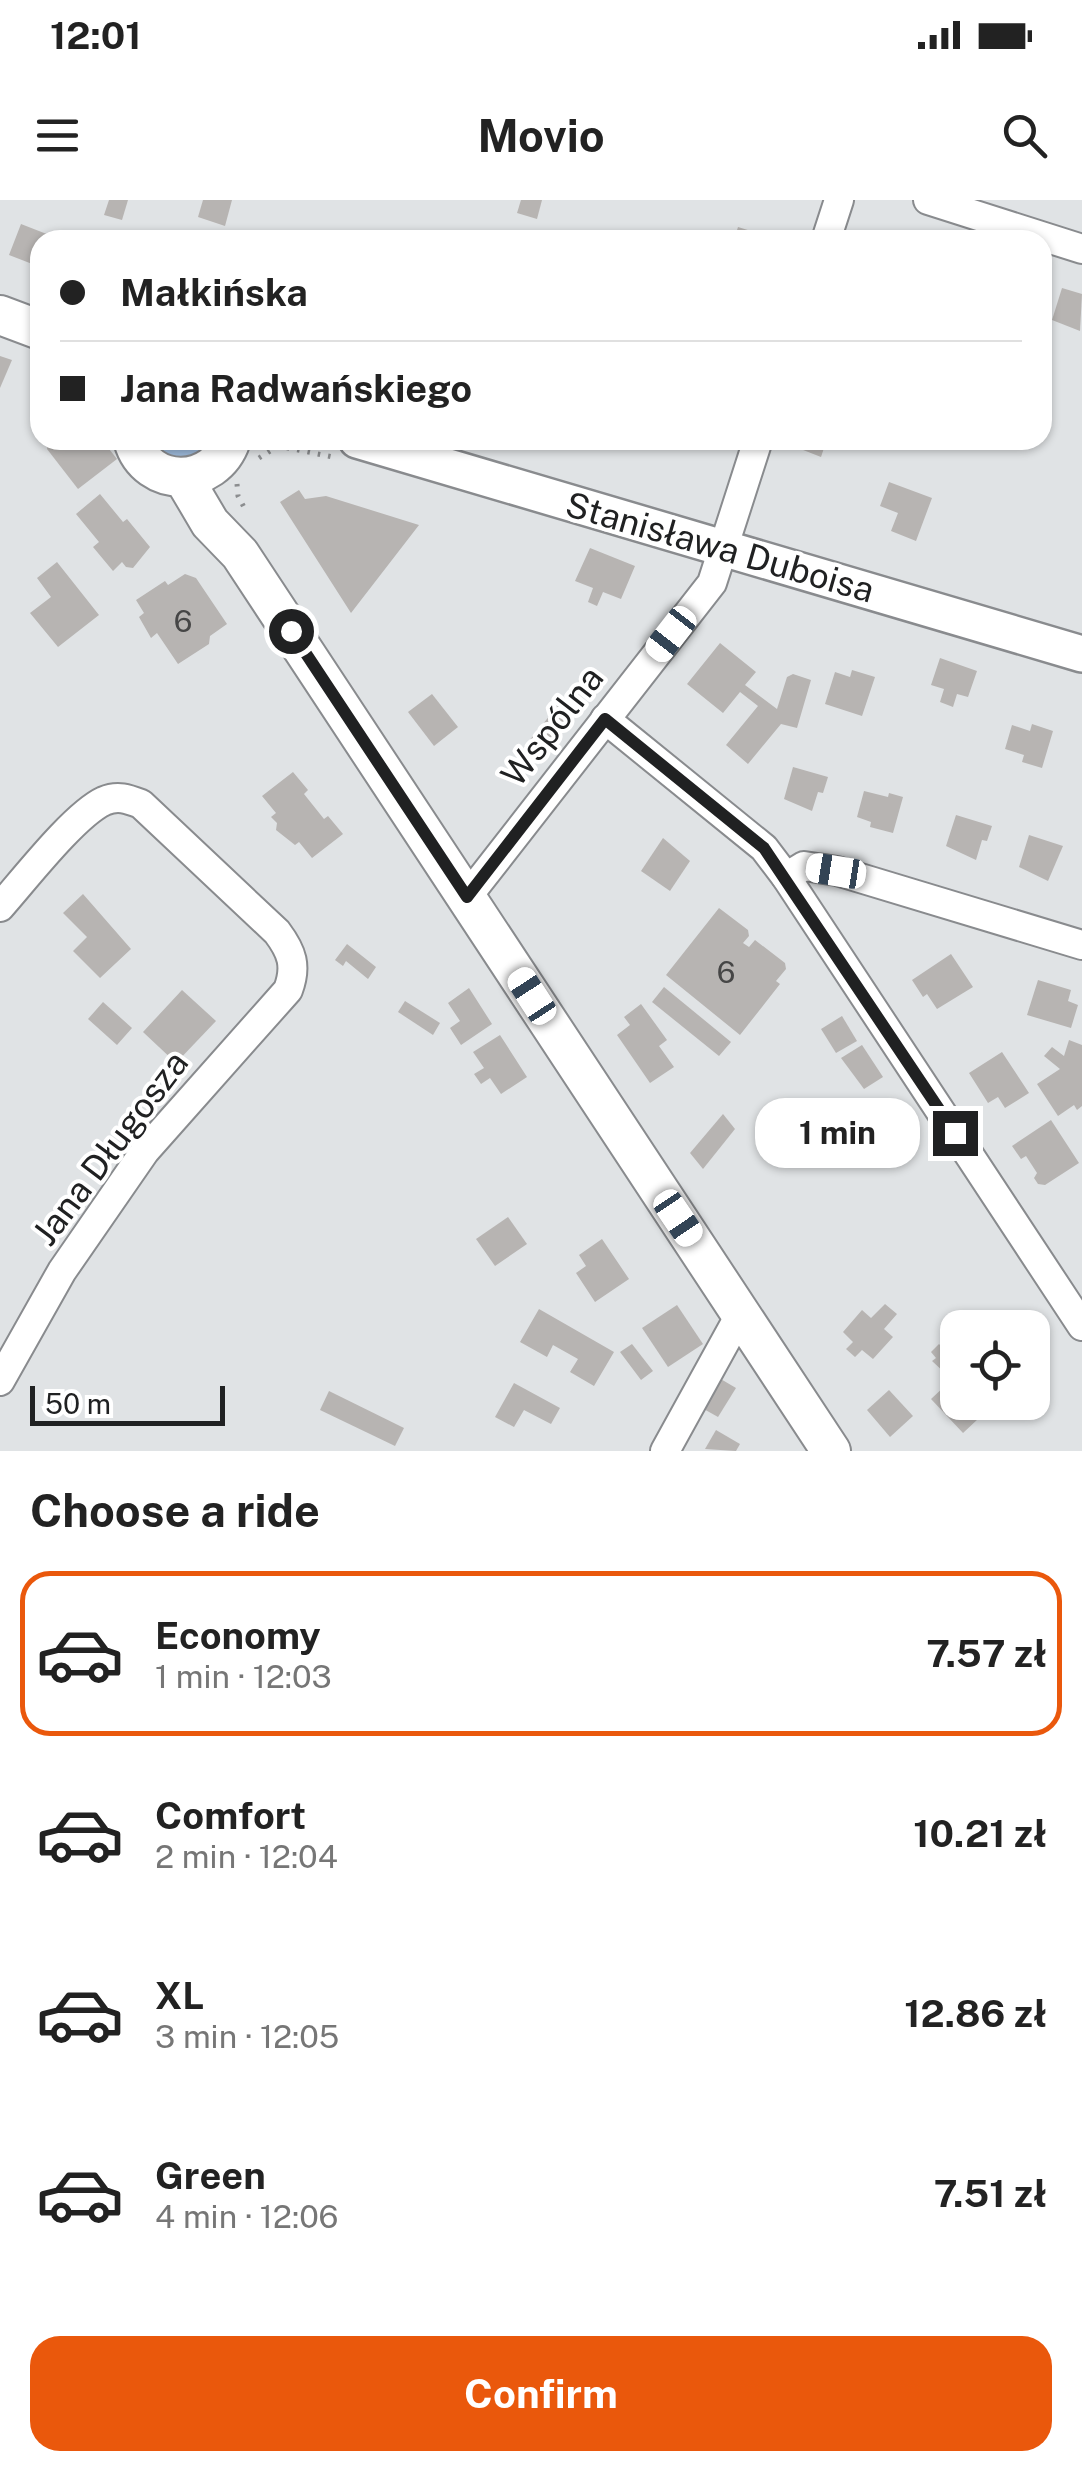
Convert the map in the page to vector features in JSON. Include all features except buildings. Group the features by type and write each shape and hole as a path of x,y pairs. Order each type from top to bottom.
{"main road":[{"path":"0,315 30,326"},
{"path":"138,450 146,464 163,475 209,462 210,522 240,554 831,1451"}],"street":[{"path":"829,230 839,200"},
{"path":"928,200 1022,230"},
{"path":"1052,239 1082,249"},
{"name":"Stanisława Duboisa","path":"391,450 1082,654"},
{"name":"Wspólna","path":"467,897 712,583 755,450"},
{"path":"605,719 764,848 1082,1326"},
{"name":"Jana Długosza","path":"0,906 77,823 103,802 124,797 141,804 277,932 290,949 295,972 288,990 126,1178 62,1271 0,1381"},
{"path":"786,877 804,866 836,871 1082,945"},
{"path":"665,1451 740,1313"}],"shaded area":[{"path":"160,450 202,450 192,456 167,457"}],"route":[{"path":"291,631 467,897 605,719 764,848 955,1133"}]}
